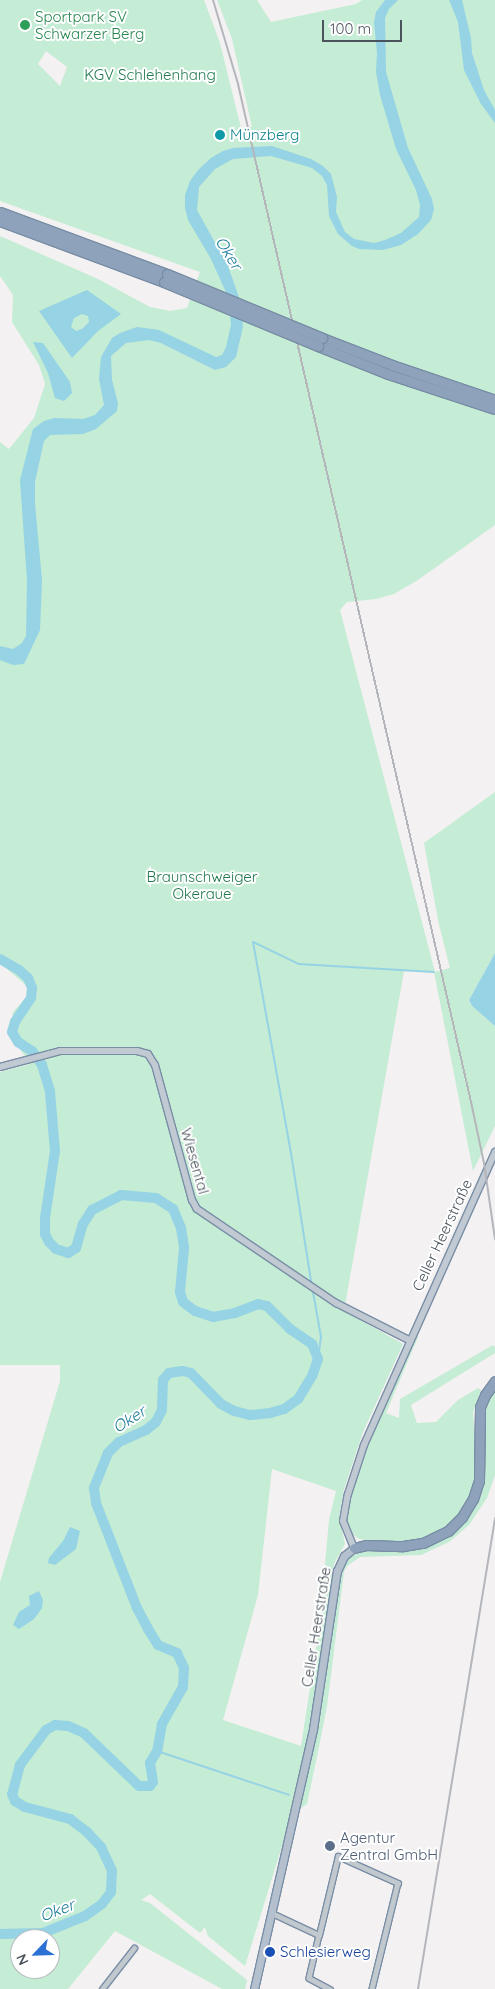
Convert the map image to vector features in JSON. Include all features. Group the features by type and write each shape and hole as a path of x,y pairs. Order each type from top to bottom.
{"highway":[{"path":"0,212 400,369 495,400"},
{"path":"0,221 166,278 388,374 495,409"},
{"path":"354,1548 366,1544 403,1546 423,1543 442,1535 462,1517 473,1499 479,1481 478,1425 480,1407 484,1395 495,1381"}],"main road":[{"name":"Celler Heerstraße","path":"254,1989 317,1710 336,1571 344,1556 354,1548"}],"street":[{"name":"Wiesental","path":"0,1067 48,1054 68,1051 137,1051 148,1054 155,1065 192,1200 197,1209 336,1303 409,1340"},
{"name":"Celler Heerstraße","path":"354,1548 344,1525 348,1494 369,1430 495,1152"},
{"path":"330,1989 309,1978 338,1856 398,1883 372,1989"},
{"path":"272,1913 319,1935"},
{"path":"102,1989 134,1948"}],"green space":[{"name":"Braunschweiger Okeraue","path":"0,0 204,0 220,43 241,128 252,127 232,39 217,0 257,0 271,22 356,4 362,0 495,0 495,525 418,580 394,594 376,599 347,602 340,610 435,972 450,968 438,920 424,843 495,792 495,953 469,1000 472,1006 495,1026 495,1126 473,1171 434,972 404,971 344,1311 403,1344 363,1432 344,1489 339,1517 345,1544 334,1564 332,1574 320,1674 293,1810 245,1966 208,1936 205,1927 200,1933 150,1894 141,1900 150,1903 247,1980 245,1989 222,1989 115,1931 68,1989 0,1989 0,1582 60,1381 60,1365 0,1365 0,1072 30,1064 9,1033 13,1012 28,995 28,987 0,963 0,442 9,449 34,418 45,384 39,365 12,322 13,295 0,276 0,236 98,279 150,307 170,311 187,308 200,272 0,201","holes":["46,51 67,67 60,86 38,64","272,1469 336,1491 329,1520 319,1630 301,1746 223,1720 258,1595"]},
{"path":"416,1335 418,1337 386,1413 399,1418 400,1399 493,1345 495,1347 495,1353 411,1405 417,1423 436,1422 458,1400 478,1388 481,1390 473,1412 477,1475 474,1490 461,1512 437,1535 422,1541 393,1544 359,1539 351,1533 347,1521 352,1494 365,1452"},
{"path":"495,1387 495,1475 487,1498 469,1525 449,1542 421,1555 360,1557 347,1566 344,1572 327,1706 320,1742 307,1804 297,1811 319,1722 342,1568 351,1557 365,1550 404,1550 428,1545 450,1533 466,1520 474,1505 485,1403"}],"water":[{"path":"385,0 398,0 389,9 385,18 386,72 408,148 432,199 434,209 431,220 418,234 401,245 383,250 359,249 352,246 338,234 329,216 327,185 322,176 312,168 271,156 233,159 215,169 199,187 197,210 228,266 241,303 243,327 236,357 226,367 215,370 161,343 149,340 126,343 111,356 112,380 118,403 117,411 96,429 83,434 50,435 44,441 35,482 42,580 40,630 24,664 13,665 0,660 0,646 13,649 22,643 26,636 27,581 20,480 33,429 44,421 54,418 83,419 95,415 104,405 99,379 101,357 112,338 120,333 137,327 159,330 216,357 222,355 226,347 231,325 229,299 211,259 188,220 185,208 185,195 190,181 198,170 211,158 223,151 233,148 272,146 311,159 323,166 331,174 337,197 336,212 345,232 354,239 374,243 385,240 401,233 419,217 420,205 416,190 396,149 380,95 376,72 377,53 374,22 376,12"},
{"path":"449,0 462,0 471,38 472,53 484,90 495,110 495,123 481,104 464,70 458,22"},
{"path":"87,290 121,314 98,331 72,358 39,311","holes":["82,314 88,316 89,322 82,329 76,331 71,327 74,318"]},
{"path":"33,342 43,343 70,382 72,393 64,401 55,398 48,373"},
{"path":"495,953 495,1026 472,1006 469,1000"},
{"path":"70,1527 80,1531 76,1549 55,1565 48,1563 49,1558 63,1541"},
{"path":"39,1591 43,1600 42,1608 34,1619 19,1629 13,1625 19,1612 30,1605 29,1596"}],"waterway":[{"path":"311,1281 291,1153 253,942 299,964 434,972"},
{"name":"Oker","path":"0,959 19,970 28,978 32,988 31,998 15,1022 12,1032 18,1042 32,1051 42,1065 50,1092 55,1151 45,1218 45,1234 49,1242 56,1249 68,1253 76,1248 83,1224 92,1210 121,1195 156,1198 173,1209 181,1228 184,1248 180,1292 183,1302 195,1311 213,1317 235,1313 258,1304 267,1306 290,1329 312,1344 318,1359 312,1376 298,1399 284,1409 270,1413 250,1415 234,1411 221,1404 191,1373 182,1371 169,1373 163,1380 162,1410 156,1422 146,1430 119,1442 108,1453 94,1488 96,1503 137,1608 148,1629 158,1645 177,1653 184,1668 183,1687 162,1724 157,1751 150,1763 153,1782 150,1786 139,1786 84,1733 68,1726 55,1725 46,1730 20,1765 12,1794 15,1801 25,1807 70,1819 87,1832 101,1847 112,1871 111,1892 102,1904 85,1916 43,1933 0,1934"},
{"path":"313,1292 321,1337 318,1359"},
{"path":"157,1751 289,1795"}],"railway":[{"path":"213,0 238,84 471,1102 484,1163 495,1239"},
{"path":"418,1989 495,1518"}],"place":[{"name":"Sportpark SV Schwarzer Berg","path":"25,25"},
{"name":"Münzberg","path":"220,135"},
{"name":"Agentur Zentral GmbH","path":"330,1846"},
{"name":"Schlesierweg","path":"270,1952"}],"park label":[{"name":"KGV Schlehenhang","path":"150,75"}]}
